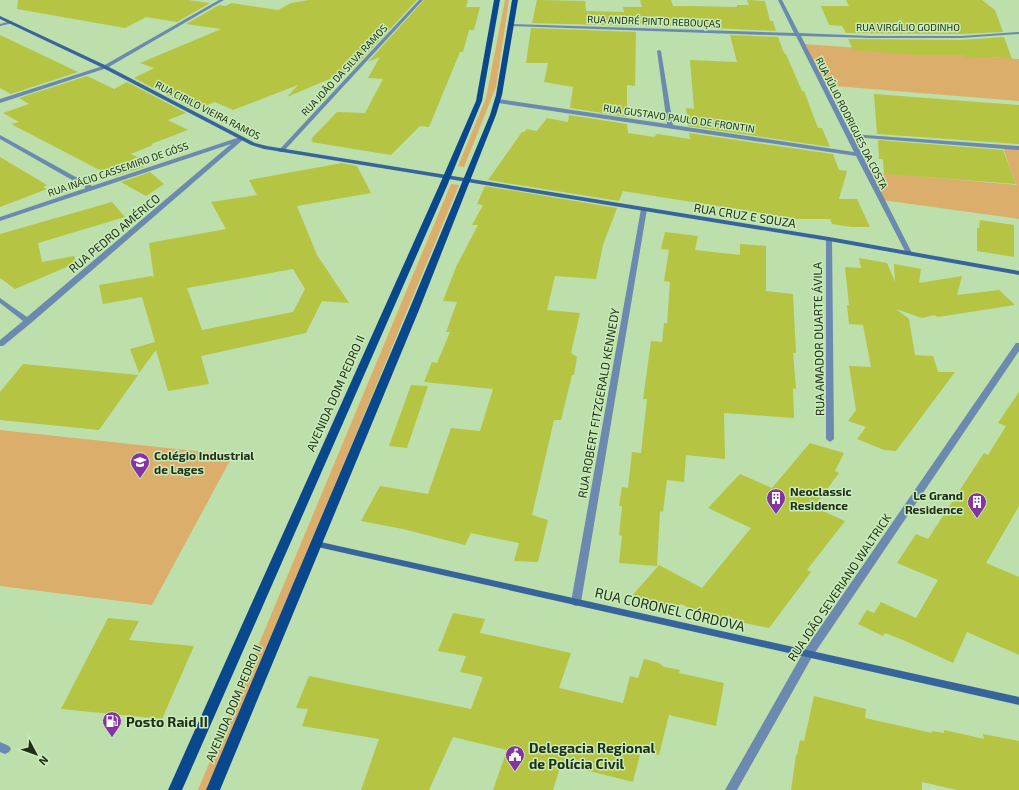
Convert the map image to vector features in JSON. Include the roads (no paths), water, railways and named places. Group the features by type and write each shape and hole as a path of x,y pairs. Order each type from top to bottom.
{"main road":[{"name":"AVENIDA DOM PEDRO II","path":"175,790 446,178 481,95 498,0"},
{"name":"AVENIDA DOM PEDRO II","path":"213,790 498,101 515,0"}],"street":[{"path":"0,101 105,67 222,0"},
{"name":"RUA JOÃO DA SILVA RAMOS","path":"281,151 421,0"},
{"name":"RUA JÚLIO RODRIGUES DA COSTA","path":"780,0 909,253"},
{"name":"RUA CIRILO VIEIRA RAMOS","path":"0,17 105,67 242,138 266,148 466,181"},
{"path":"0,25 11,22"},
{"name":"RUA ANDRÉ PINTO REBOUÇAS","path":"511,25 798,34"},
{"name":"RUA VIRGÍLIO GODINHO","path":"798,34 961,37 1019,33"},
{"path":"659,51 670,126"},
{"name":"RUA GUSTAVO PAULO DE FRONTIN","path":"498,101 858,154"},
{"path":"848,135 1019,148"},
{"path":"0,137 92,189"},
{"name":"RUA INÁCIO CASSEMIRO DE GÓSS","path":"0,219 242,138"},
{"name":"RUA PEDRO AMÉRICO","path":"0,344 242,138"},
{"name":"RUA CRUZ E SOUZA","path":"466,181 829,239 1019,273"},
{"name":"RUA ROBERT FITZGERALD KENNEDY","path":"576,602 644,209"},
{"name":"RUA AMADOR DUARTE ÁVILA","path":"829,239 830,439"},
{"path":"0,300 28,321"},
{"name":"RUA JOÃO SEVERIANO WALTRICK","path":"731,790 808,654 1019,345"},
{"name":"RUA CORONEL CÓRDOVA","path":"316,544 1019,701"}],"place":[{"name":"Colégio Industrial de Lages","path":"140,479"},
{"name":"Neoclassic Residence","path":"776,515"},
{"name":"Le Grand Residence","path":"977,519"},
{"name":"Posto Raid II","path":"112,738"},
{"name":"Delegacia Regional de Polícia Civil","path":"515,772"}]}
